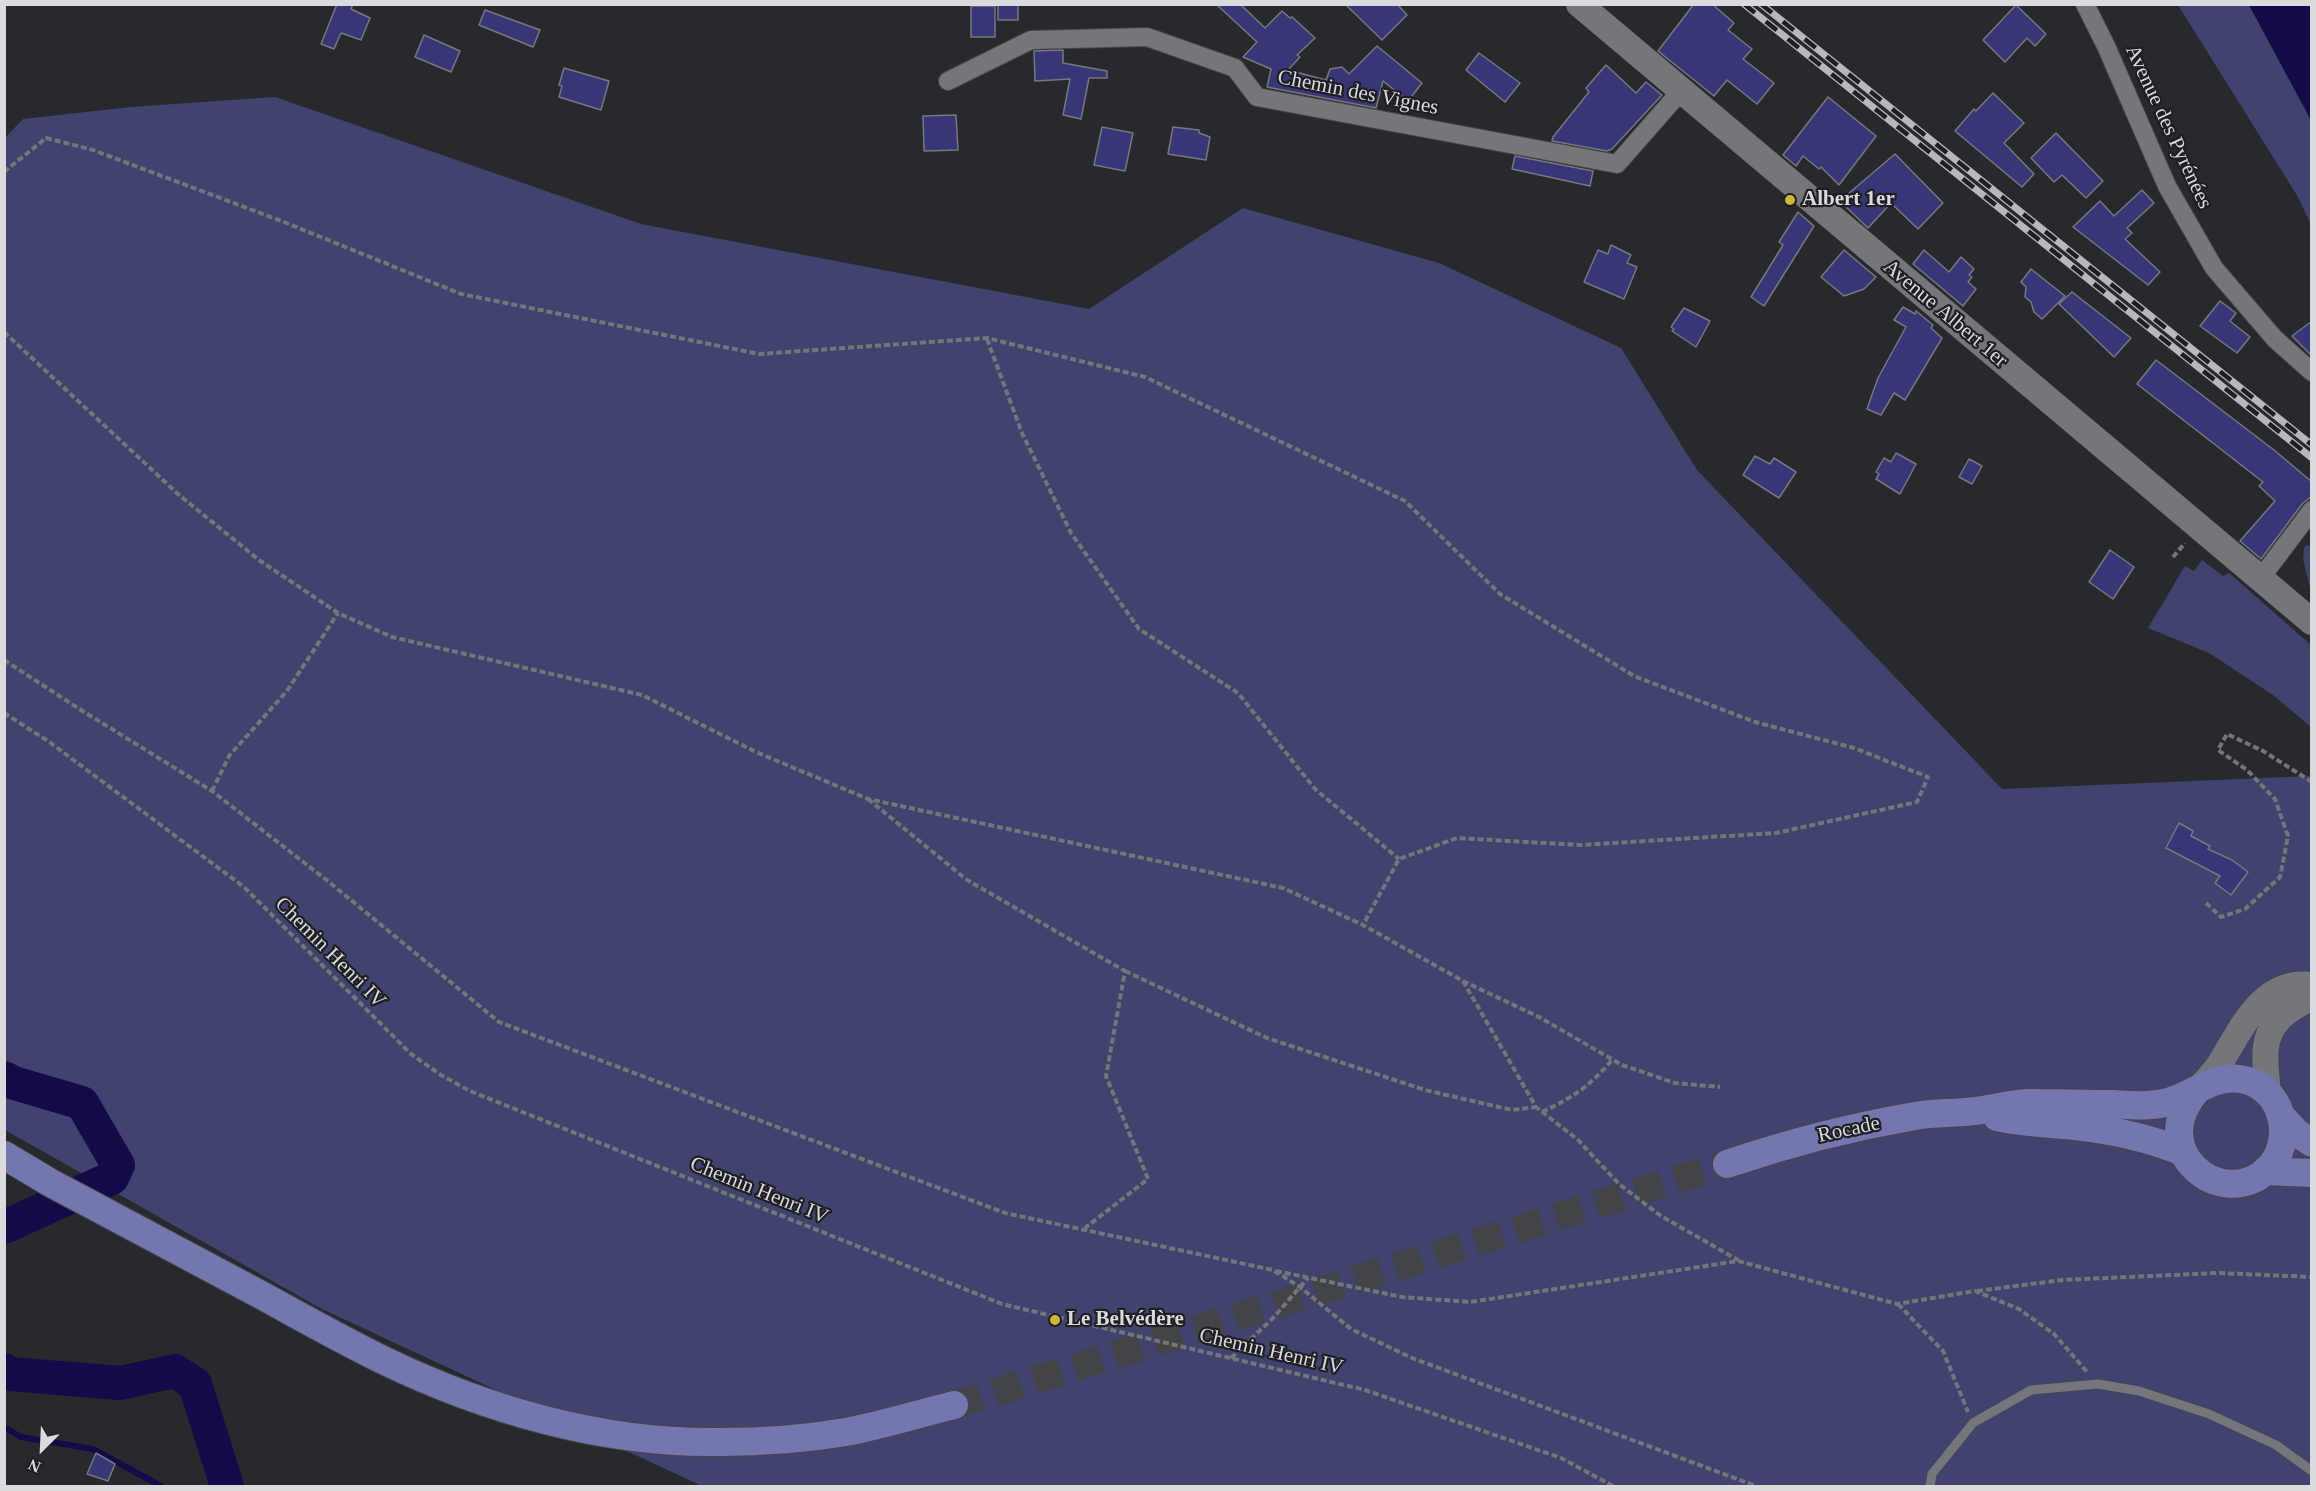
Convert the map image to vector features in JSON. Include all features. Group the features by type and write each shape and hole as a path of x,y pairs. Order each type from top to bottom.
{"main road":[{"name":"Avenue Albert 1er","path":"1579,4 2312,622"},
{"path":"2283,1118 2284,1133 2275,1160 2265,1171 2251,1179 2236,1183 2219,1182 2204,1176 2192,1166 2183,1152 2179,1136 2180,1118 2186,1103 2218,1066 2243,1023 2258,1004 2272,993 2306,984 2312,985"},
{"path":"2268,1093 2264,1053 2270,1034 2279,1018 2312,997"},
{"path":"1975,1111 2001,1105 2027,1103 2143,1105 2163,1103 2198,1090 2211,1082 2226,1078 2241,1079 2256,1084 2268,1093 2283,1118 2296,1132 2312,1143"},
{"path":"1975,1111 2025,1123 2120,1132 2183,1152"},
{"name":"Rocade","path":"1727,1164 1777,1147 1831,1133 1918,1115 1975,1111"},
{"path":"4,1155 49,1182 384,1361 444,1386 574,1428 674,1441 777,1440 846,1432 954,1405"},
{"path":"2265,1171 2312,1173"}],"street":[{"name":"Avenue des Pyrénées","path":"2085,4 2106,46 2167,186 2214,268 2275,339 2312,372"},
{"name":"Chemin des Vignes","path":"948,81 1031,40 1147,37 1235,68 1257,97 1617,164 1681,91"},
{"path":"2260,579 2303,528 2312,510"}],"lane":[{"path":"1930,1486 1932,1474 1973,1424 2031,1390 2098,1384 2139,1391 2209,1414 2276,1445 2312,1471"}],"path":[{"path":"4,172 46,138 93,150 295,227 460,294 759,354 987,338 1144,377 1405,501 1500,594 1634,676 1755,722 1854,748 1928,777 1917,802 1776,833 1581,845 1458,838 1399,859 1363,925"},
{"path":"4,332 178,495 259,561 338,613 392,637 642,695 756,752 868,799 1283,888 1363,925 1463,981 1539,1017 1622,1065"},
{"path":"987,338 1022,433 1071,533 1139,629 1238,693 1315,789 1399,859"},
{"path":"2173,557 2187,540"},
{"path":"212,791 229,756 287,691 338,613"},
{"path":"4,660 212,791 329,882 499,1022 1005,1213 1402,1297 1470,1302 1738,1261"},
{"name":"Chemin Henri IV","path":"4,713 48,741 244,887 411,1054 441,1075 470,1091 1002,1304 1365,1390 1561,1458 1613,1486"},
{"path":"2206,903 2221,917 2245,909 2280,877 2288,836 2275,799 2247,770 2218,750 2227,734 2263,751 2312,782"},
{"path":"868,799 967,880 1125,971 1268,1038 1425,1090 1512,1110 1536,1107"},
{"path":"1084,1228 1148,1179 1106,1076 1125,971"},
{"path":"1463,981 1536,1107 1578,1140 1619,1184 1660,1216 1738,1261 1897,1304 2062,1280 2193,1274 2312,1277"},
{"path":"1542,1112 1576,1095 1611,1061 1675,1083 1719,1087"},
{"path":"1273,1270 1300,1287 1351,1329 1412,1358 1756,1486"},
{"path":"1231,1358 1273,1318 1308,1278"},
{"path":"1975,1291 2019,1309 2054,1334 2098,1384"},
{"path":"1897,1304 1943,1351 1973,1424"},
{"path":"1598,1479 1606,1486"}],"shaded area":[{"path":"2178,5 2249,5 2311,120 2311,225 2298,197"},
{"path":"2249,5 2311,5 2311,120"},
{"path":"275,97 641,224 1089,309 1243,208 1439,263 1621,348 1697,470 2002,789 2311,776 2311,1486 702,1486 322,1309 5,1130 4,139 23,119 131,107"},
{"path":"2307,545 2311,547 2311,592 2303,559 2304,548"},
{"path":"2202,560 2223,576 2229,573 2311,645 2311,727 2273,695 2209,653 2148,628 2185,566 2194,571"}],"building":[{"path":"337,4 353,4 351,9 370,18 361,40 341,33 334,49 321,44"},
{"path":"998,4 1018,4 1018,20 998,20"},
{"path":"1216,4 1240,4 1265,28 1282,11 1315,38 1297,55 1300,57 1288,70 1326,80 1330,69 1342,67 1349,74 1377,46 1422,83 1408,101 1383,81 1376,108 1267,87 1271,69 1243,57 1257,42"},
{"path":"1345,4 1397,4 1407,15 1382,40"},
{"path":"1694,4 1712,4 1734,23 1728,30 1752,49 1743,59 1774,83 1757,104 1727,80 1714,96 1658,51"},
{"path":"2016,5 2046,34 2035,46 2027,38 2005,62 1983,40"},
{"path":"971,6 995,6 995,37 971,37"},
{"path":"485,10 540,30 533,47 479,25"},
{"path":"424,35 460,51 451,72 415,57"},
{"path":"1063,50 1063,63 1107,71 1107,78 1089,78 1081,119 1063,115 1070,79 1035,81 1034,51"},
{"path":"1479,53 1520,83 1505,102 1466,70"},
{"path":"1606,65 1636,93 1646,82 1662,95 1612,149 1607,151 1552,141 1589,92 1586,88"},
{"path":"564,68 609,81 601,110 559,97 562,86 559,85"},
{"path":"1993,93 2024,123 2004,143 2034,174 2022,187 1955,131 1974,109 1976,111"},
{"path":"1828,97 1876,136 1839,185 1821,167 1819,169 1803,156 1796,166 1783,155"},
{"path":"956,115 958,150 924,151 923,116"},
{"path":"1102,127 1133,133 1125,171 1094,165"},
{"path":"1173,127 1199,130 1199,133 1210,137 1206,160 1168,154"},
{"path":"2056,133 2103,181 2086,198 2062,175 2054,182 2031,158"},
{"path":"1895,154 1943,203 1918,229 1891,203 1868,228 1844,205 1851,197 1848,194"},
{"path":"1515,156 1593,171 1590,186 1512,169"},
{"path":"2142,190 2154,203 2127,228 2132,233 2125,239 2160,272 2148,285 2073,227 2100,201 2114,216"},
{"path":"1798,212 1814,226 1764,306 1751,297 1783,245 1779,242"},
{"path":"1611,245 1631,255 1627,263 1637,267 1624,299 1584,282 1598,250 1608,254"},
{"path":"1844,250 1876,277 1864,289 1844,296 1821,277"},
{"path":"1924,250 1949,272 1961,257 1974,269 1969,275 1972,277 1968,282 1976,289 1963,306 1913,264"},
{"path":"2031,269 2065,296 2042,319 2034,312 2031,302 2025,297 2026,287 2021,282"},
{"path":"2072,292 2131,338 2114,357 2059,304"},
{"path":"2220,301 2236,313 2230,321 2250,337 2237,353 2200,326"},
{"path":"1903,307 1915,314 1916,311 1933,325 1931,328 1942,338 1905,400 1894,393 1881,415 1867,409 1878,378 1906,327 1894,320"},
{"path":"1684,308 1710,321 1696,347 1672,331 1674,329 1671,327"},
{"path":"2312,321 2312,356 2292,336"},
{"path":"2156,360 2312,482 2312,496 2303,503 2261,559 2240,541 2275,501 2259,486 2263,482 2137,384"},
{"path":"1896,453 1916,464 1900,494 1876,479 1879,474 1876,472 1884,458 1891,462"},
{"path":"1755,456 1770,464 1774,458 1796,472 1779,498 1743,475"},
{"path":"1969,459 1982,466 1972,484 1959,477"},
{"path":"2110,550 2134,567 2113,599 2089,582"},
{"path":"2179,823 2193,831 2191,836 2210,846 2208,849 2232,860 2248,872 2231,895 2215,883 2220,876 2166,848"},
{"path":"96,1453 115,1464 108,1481 87,1474"}],"waterway":[{"path":"4,1078 82,1103 118,1165 112,1178 4,1227"},
{"path":"4,1370 10,1374 120,1383 175,1371 195,1384 227,1486"},
{"path":"4,1427 21,1437 93,1449 161,1486"}],"tunnel":[{"path":"954,1405 1727,1164"}],"railway":[{"path":"1744,4 2312,458"},
{"path":"1761,4 2312,445"}],"place":[{"name":"Albert 1er","path":"1790,200"},
{"name":"Le Belvédère","path":"1055,1320"}]}
